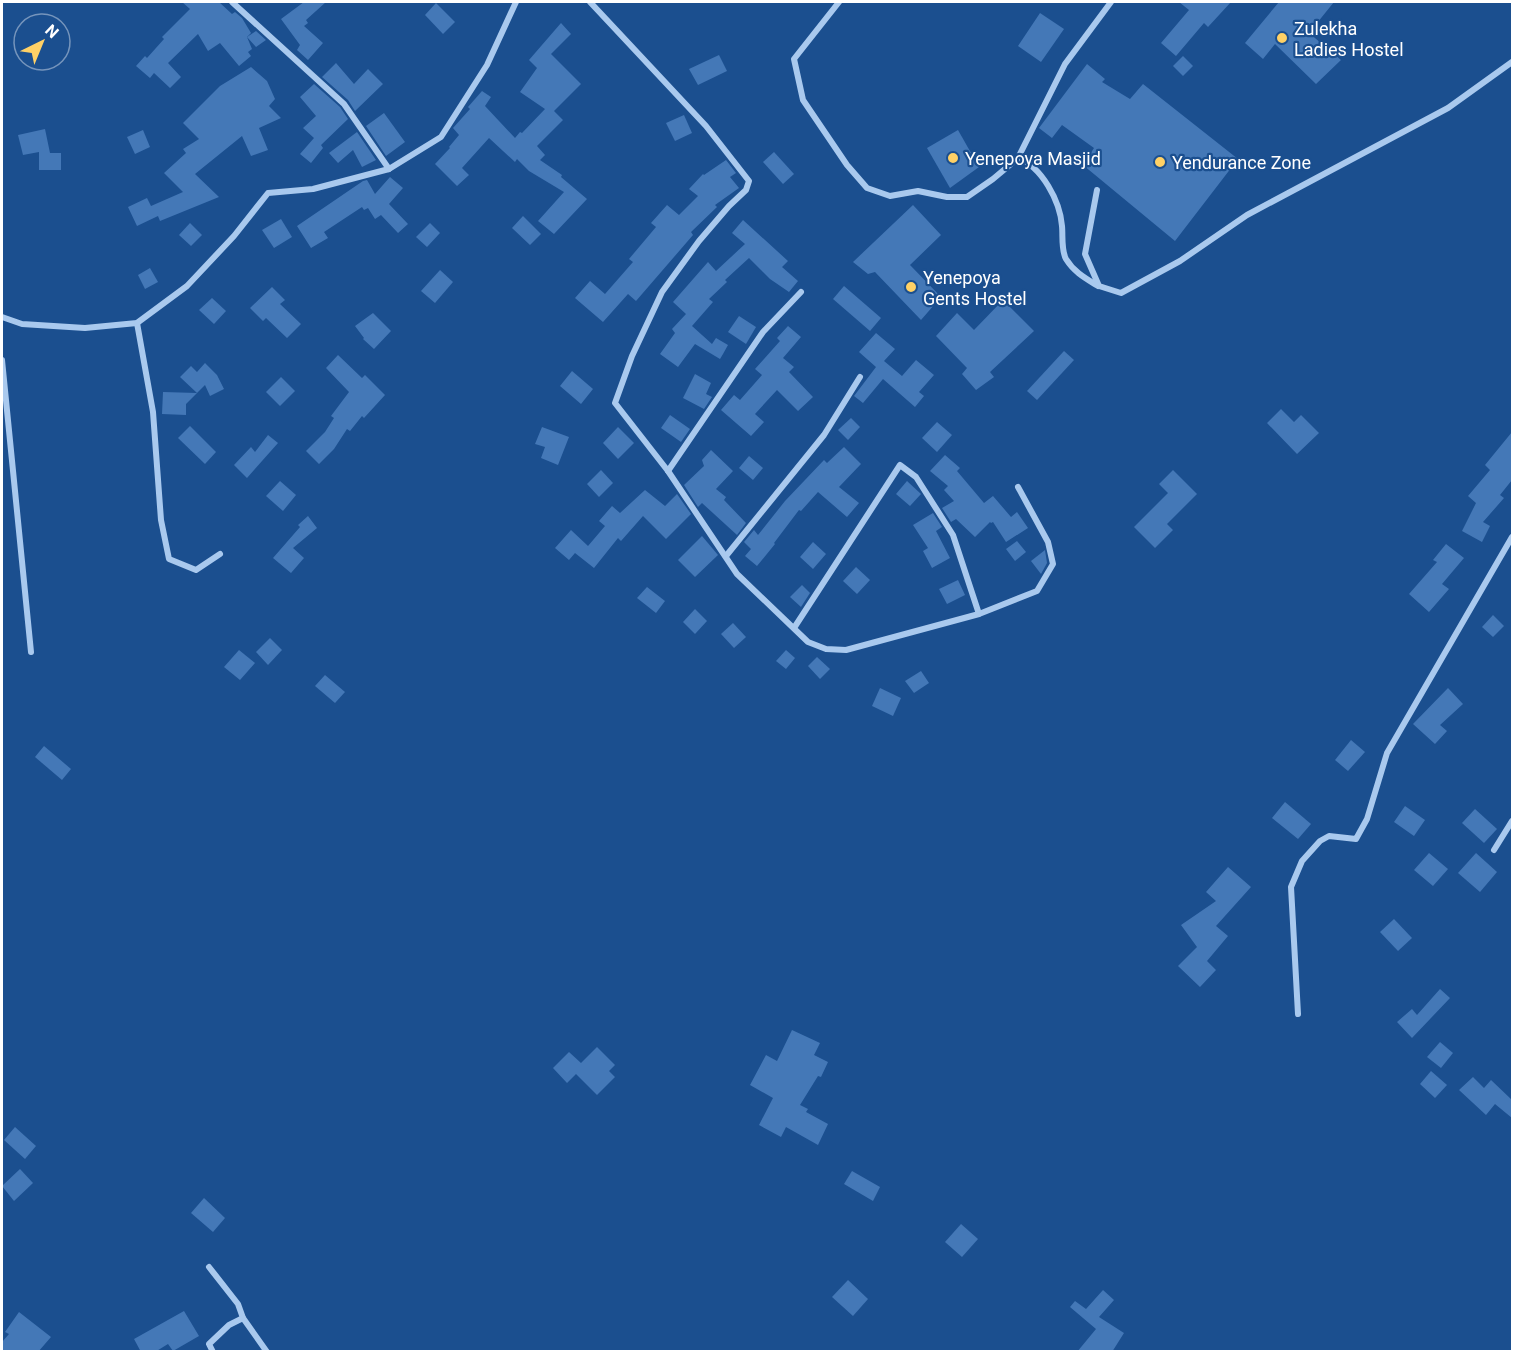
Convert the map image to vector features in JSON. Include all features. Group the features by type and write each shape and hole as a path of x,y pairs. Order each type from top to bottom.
{"street":[{"path":"232,2 344,104 389,169"},
{"path":"2,317 22,324 85,328 138,323 187,286 234,236 268,193 313,189 389,169 441,137 487,65 516,2"},
{"path":"590,2 706,126 749,181 746,190 699,241 662,292 632,356 615,404 668,471 737,574 808,642 826,649 846,650 979,614 1037,591 1053,564 1047,542 1018,487"},
{"path":"839,2 794,59 803,100 847,165 867,188 890,196 918,191 947,197 967,196 1018,158 1065,64 1111,2"},
{"path":"1018,158 1027,162 1045,182 1056,200 1062,223 1065,257 1078,275 1098,286 1121,293 1180,261 1247,215 1448,108 1512,62"},
{"path":"1097,190 1085,254 1098,286"},
{"path":"668,471 763,332 801,292"},
{"path":"138,323 153,412 161,520 169,559 196,570 220,554"},
{"path":"2,360 31,652"},
{"path":"726,556 824,435 860,377"},
{"path":"794,628 900,465 916,477 953,535 979,614"},
{"path":"1298,1014 1291,887 1302,861 1320,841 1329,836 1356,838 1367,819 1387,753 1512,537"},
{"path":"1494,850 1512,821"},
{"path":"209,1267 238,1304 243,1318 267,1352"},
{"path":"213,1352 209,1344 229,1325 243,1318"}],"building":[{"path":"182,2 219,2 232,14 235,12 242,18 251,33 247,37 252,49 248,52 251,56 239,66 220,43 208,51 198,34 168,63 181,77 170,88 154,73 150,78 136,66 145,56 147,58 164,39 162,37 190,9"},
{"path":"304,2 326,2 306,20 308,23 304,26 323,43 308,60 297,50 300,45 281,19"},
{"path":"1179,2 1231,2 1208,27 1204,23 1176,56 1161,43 1189,10"},
{"name":"Zulekha Ladies Hostel","path":"1279,2 1334,2 1309,33 1341,60 1316,84 1275,44 1263,59 1245,43"},
{"path":"436,3 455,22 443,34 425,15"},
{"path":"1040,13 1064,29 1041,62 1018,46"},
{"path":"561,23 571,34 551,54 581,84 554,111 563,120 537,146 545,155 540,160 562,175 561,177 587,199 554,234 538,221 564,192 529,171 517,159 515,162 489,138 462,168 469,175 457,186 435,164 459,135 453,128 482,91 491,97 485,106 515,138 545,109 520,92 537,68 529,60"},
{"path":"256,31 266,40 256,47 247,37"},
{"path":"719,55 727,71 698,85 689,69"},
{"path":"1183,56 1193,66 1183,76 1173,66"},
{"path":"336,63 354,84 368,69 383,84 355,111 348,100 322,77"},
{"name":"Yendurance Zone","path":"1087,64 1105,79 1102,82 1130,99 1143,84 1238,159 1175,241 1083,165 1094,148 1062,125 1052,138 1039,128"},
{"path":"251,67 267,81 275,99 269,106 281,118 259,128 268,150 251,156 242,136 195,174 219,197 160,221 158,216 137,226 128,207 147,198 151,206 183,192 164,173 186,153 183,149 199,139 183,123 220,86"},
{"path":"314,84 340,107 348,119 321,145 323,148 311,163 300,154 314,138 303,128 316,116 300,97"},
{"path":"384,113 405,142 386,156 366,126"},
{"path":"684,115 692,133 675,141 666,123"},
{"path":"45,129 50,153 61,153 61,170 39,170 39,152 23,155 18,135"},
{"path":"143,130 150,147 135,154 127,137"},
{"name":"Yenepoya Masjid","path":"958,130 979,167 950,188 927,148"},
{"path":"357,132 376,160 362,167 353,150 338,163 329,153"},
{"path":"774,152 794,174 783,184 763,162"},
{"path":"726,160 736,173 730,177 739,188 715,205 717,207 691,232 693,235 636,301 628,294 603,322 575,298 590,281 605,294 633,262 629,259 656,227 651,223 667,205 679,215 698,196 689,189 703,174"},
{"path":"390,177 403,188 389,204 408,224 398,233 381,215 375,219 368,208 364,210 362,207 324,232 328,238 311,248 297,226 363,181 367,180 375,194"},
{"path":"913,205 941,235 910,265 941,297 921,320 875,272 868,274 853,262"},
{"path":"523,216 541,234 530,245 512,228"},
{"path":"281,219 292,237 274,248 262,230"},
{"path":"743,220 788,261 782,267 798,281 789,292 770,279 749,258 725,280 727,282 709,299 713,302 692,326 712,344 716,338 728,345 720,359 695,344 678,367 660,354 675,333 672,329 686,314 673,302 708,262 716,271 745,244 732,233"},
{"path":"190,223 202,235 191,246 179,235"},
{"path":"430,223 440,233 427,247 416,237"},
{"path":"150,268 158,282 145,289 138,275"},
{"path":"440,270 453,282 435,303 421,291"},
{"path":"844,286 881,318 870,331 833,299"},
{"path":"272,287 285,300 280,304 301,324 287,338 266,318 263,321 250,308"},
{"path":"212,298 226,311 214,324 199,310"},
{"path":"1003,300 1034,331 990,372 994,377 976,390 962,374 967,368 936,336 957,313 974,330"},
{"path":"373,313 391,331 374,349 363,339 355,326"},
{"path":"739,316 756,327 746,344 728,332"},
{"path":"788,326 801,337 783,358 794,367 789,372 813,397 798,411 777,390 755,414 764,422 751,436 721,410 734,395 740,400 762,375 755,369 780,341 777,338"},
{"path":"876,333 895,349 884,361 902,376 916,360 934,375 919,392 924,396 915,407 883,379 863,403 854,396 876,367 859,352"},
{"path":"1064,351 1074,360 1037,400 1027,391"},
{"path":"338,355 362,378 365,375 385,395 364,418 362,416 350,431 347,429 334,449 319,464 306,451 325,432 334,418 331,416 349,392 326,368"},
{"path":"205,363 217,375 224,389 210,396 205,385 197,393 180,377 191,366 197,372"},
{"path":"572,371 593,389 581,404 560,386"},
{"path":"695,374 711,383 706,394 712,397 704,409 683,398"},
{"path":"281,377 295,391 280,406 266,392"},
{"path":"163,392 197,393 186,404 186,415 162,414"},
{"path":"1281,409 1294,422 1301,415 1319,433 1297,454 1267,423"},
{"path":"670,415 690,429 681,442 661,428"},
{"path":"851,418 860,427 848,440 838,430"},
{"path":"937,422 952,435 937,452 922,438"},
{"path":"190,426 216,452 205,464 178,438"},
{"path":"542,427 569,437 558,465 541,458 545,447 535,444"},
{"path":"618,427 634,443 618,459 603,443"},
{"path":"1512,432 1512,480 1500,495 1504,498 1483,522 1490,526 1482,542 1462,531 1476,503 1468,496 1490,470 1485,465"},
{"path":"268,435 278,443 247,478 234,465 251,447 255,452"},
{"path":"844,447 861,464 839,487 859,503 847,517 818,492 801,511 799,510 757,566 745,556 751,549 744,542 754,530 758,535 785,501 824,460 827,463"},
{"path":"711,450 733,471 716,489 726,497 724,500 746,523 737,535 702,503 698,507 684,485 704,466 702,460"},
{"path":"945,455 960,468 957,471 984,503 993,496 1011,517 1017,512 1028,528 1006,542 993,522 990,522 975,537 956,519 951,522 942,508 954,501 944,490 948,486 930,471"},
{"path":"749,456 763,468 753,480 739,468"},
{"path":"601,470 613,483 599,497 587,484"},
{"path":"1173,470 1197,494 1167,524 1173,530 1155,548 1134,527 1168,493 1159,484"},
{"path":"280,481 296,495 283,511 266,496"},
{"path":"907,481 921,494 910,506 896,494"},
{"path":"645,490 665,506 677,494 691,514 666,539 643,516 621,541 618,538 594,568 575,553 569,560 555,548 571,530 588,546 605,526 599,521 612,506 620,513"},
{"path":"933,513 942,527 936,531 950,558 932,568 923,551 928,548 913,525"},
{"path":"308,516 317,528 293,548 304,558 291,573 273,558 300,527 298,525"},
{"path":"702,536 718,555 695,577 678,560"},
{"path":"1017,541 1026,552 1015,561 1006,549"},
{"path":"813,542 826,554 813,569 800,557"},
{"path":"1446,544 1464,558 1442,584 1449,589 1429,612 1409,594 1437,562 1433,560"},
{"path":"1045,550 1047,563 1041,574 1031,561"},
{"path":"856,567 870,580 857,594 843,581"},
{"path":"958,580 965,595 947,604 939,589"},
{"path":"802,585 810,593 801,607 790,597"},
{"path":"647,587 665,601 656,613 637,598"},
{"path":"695,609 707,621 695,634 683,622"},
{"path":"1493,615 1504,626 1493,637 1482,627"},
{"path":"733,623 746,637 734,648 721,634"},
{"path":"270,638 282,650 268,665 256,652"},
{"path":"239,650 255,663 240,680 224,667"},
{"path":"786,650 795,658 786,669 776,661"},
{"path":"817,657 830,669 820,679 808,666"},
{"path":"921,671 929,683 914,693 905,681"},
{"path":"325,675 345,692 335,703 315,686"},
{"path":"880,688 901,698 893,716 872,706"},
{"path":"1448,688 1463,704 1440,725 1447,731 1435,744 1413,724"},
{"path":"1351,740 1365,752 1348,771 1335,760"},
{"path":"44,746 71,769 62,780 35,757"},
{"path":"1285,802 1311,824 1298,839 1272,818"},
{"path":"1405,806 1425,820 1414,836 1394,822"},
{"path":"1475,809 1497,829 1484,843 1462,823"},
{"path":"1429,853 1448,869 1433,886 1414,870"},
{"path":"1476,853 1497,872 1480,892 1458,873"},
{"path":"1228,867 1251,887 1216,926 1228,936 1207,961 1216,970 1200,987 1178,966 1197,947 1181,925 1216,901 1206,892"},
{"path":"1394,919 1412,938 1398,951 1380,932"},
{"path":"1440,989 1450,998 1412,1038 1397,1022 1412,1009 1417,1015"},
{"path":"792,1030 820,1043 814,1055 828,1062 821,1077 818,1076 800,1105 808,1109 806,1112 828,1124 818,1145 786,1127 781,1137 759,1125 773,1098 750,1085 766,1055 777,1061"},
{"path":"1440,1042 1453,1053 1441,1068 1427,1057"},
{"path":"597,1047 615,1065 609,1071 615,1077 597,1095 576,1074 567,1083 553,1068 569,1052 581,1063"},
{"path":"1431,1071 1447,1085 1435,1098 1420,1084"},
{"path":"1473,1077 1484,1088 1491,1080 1512,1100 1512,1118 1495,1104 1486,1115 1459,1090"},
{"path":"15,1127 36,1146 25,1159 4,1140"},
{"path":"20,1169 33,1183 14,1201 2,1186"},
{"path":"852,1171 880,1187 873,1201 844,1184"},
{"path":"204,1198 225,1218 213,1232 191,1213"},
{"path":"961,1224 978,1239 962,1257 945,1242"},
{"path":"848,1280 868,1299 853,1316 832,1297"},
{"path":"1103,1290 1114,1300 1099,1317 1124,1333 1112,1352 1077,1352 1096,1329 1070,1307 1075,1301 1086,1309"},
{"path":"184,1311 199,1336 173,1351 168,1344 155,1352 141,1352 134,1339"},
{"path":"19,1312 51,1337 38,1352 2,1352 2,1342 9,1334 5,1332"}],"place":[{"name":"Zulekha Ladies Hostel","path":"1282,38"},
{"name":"Yenepoya Masjid","path":"953,158"},
{"name":"Yendurance Zone","path":"1160,162"},
{"name":"Yenepoya Gents Hostel","path":"911,287"}]}
